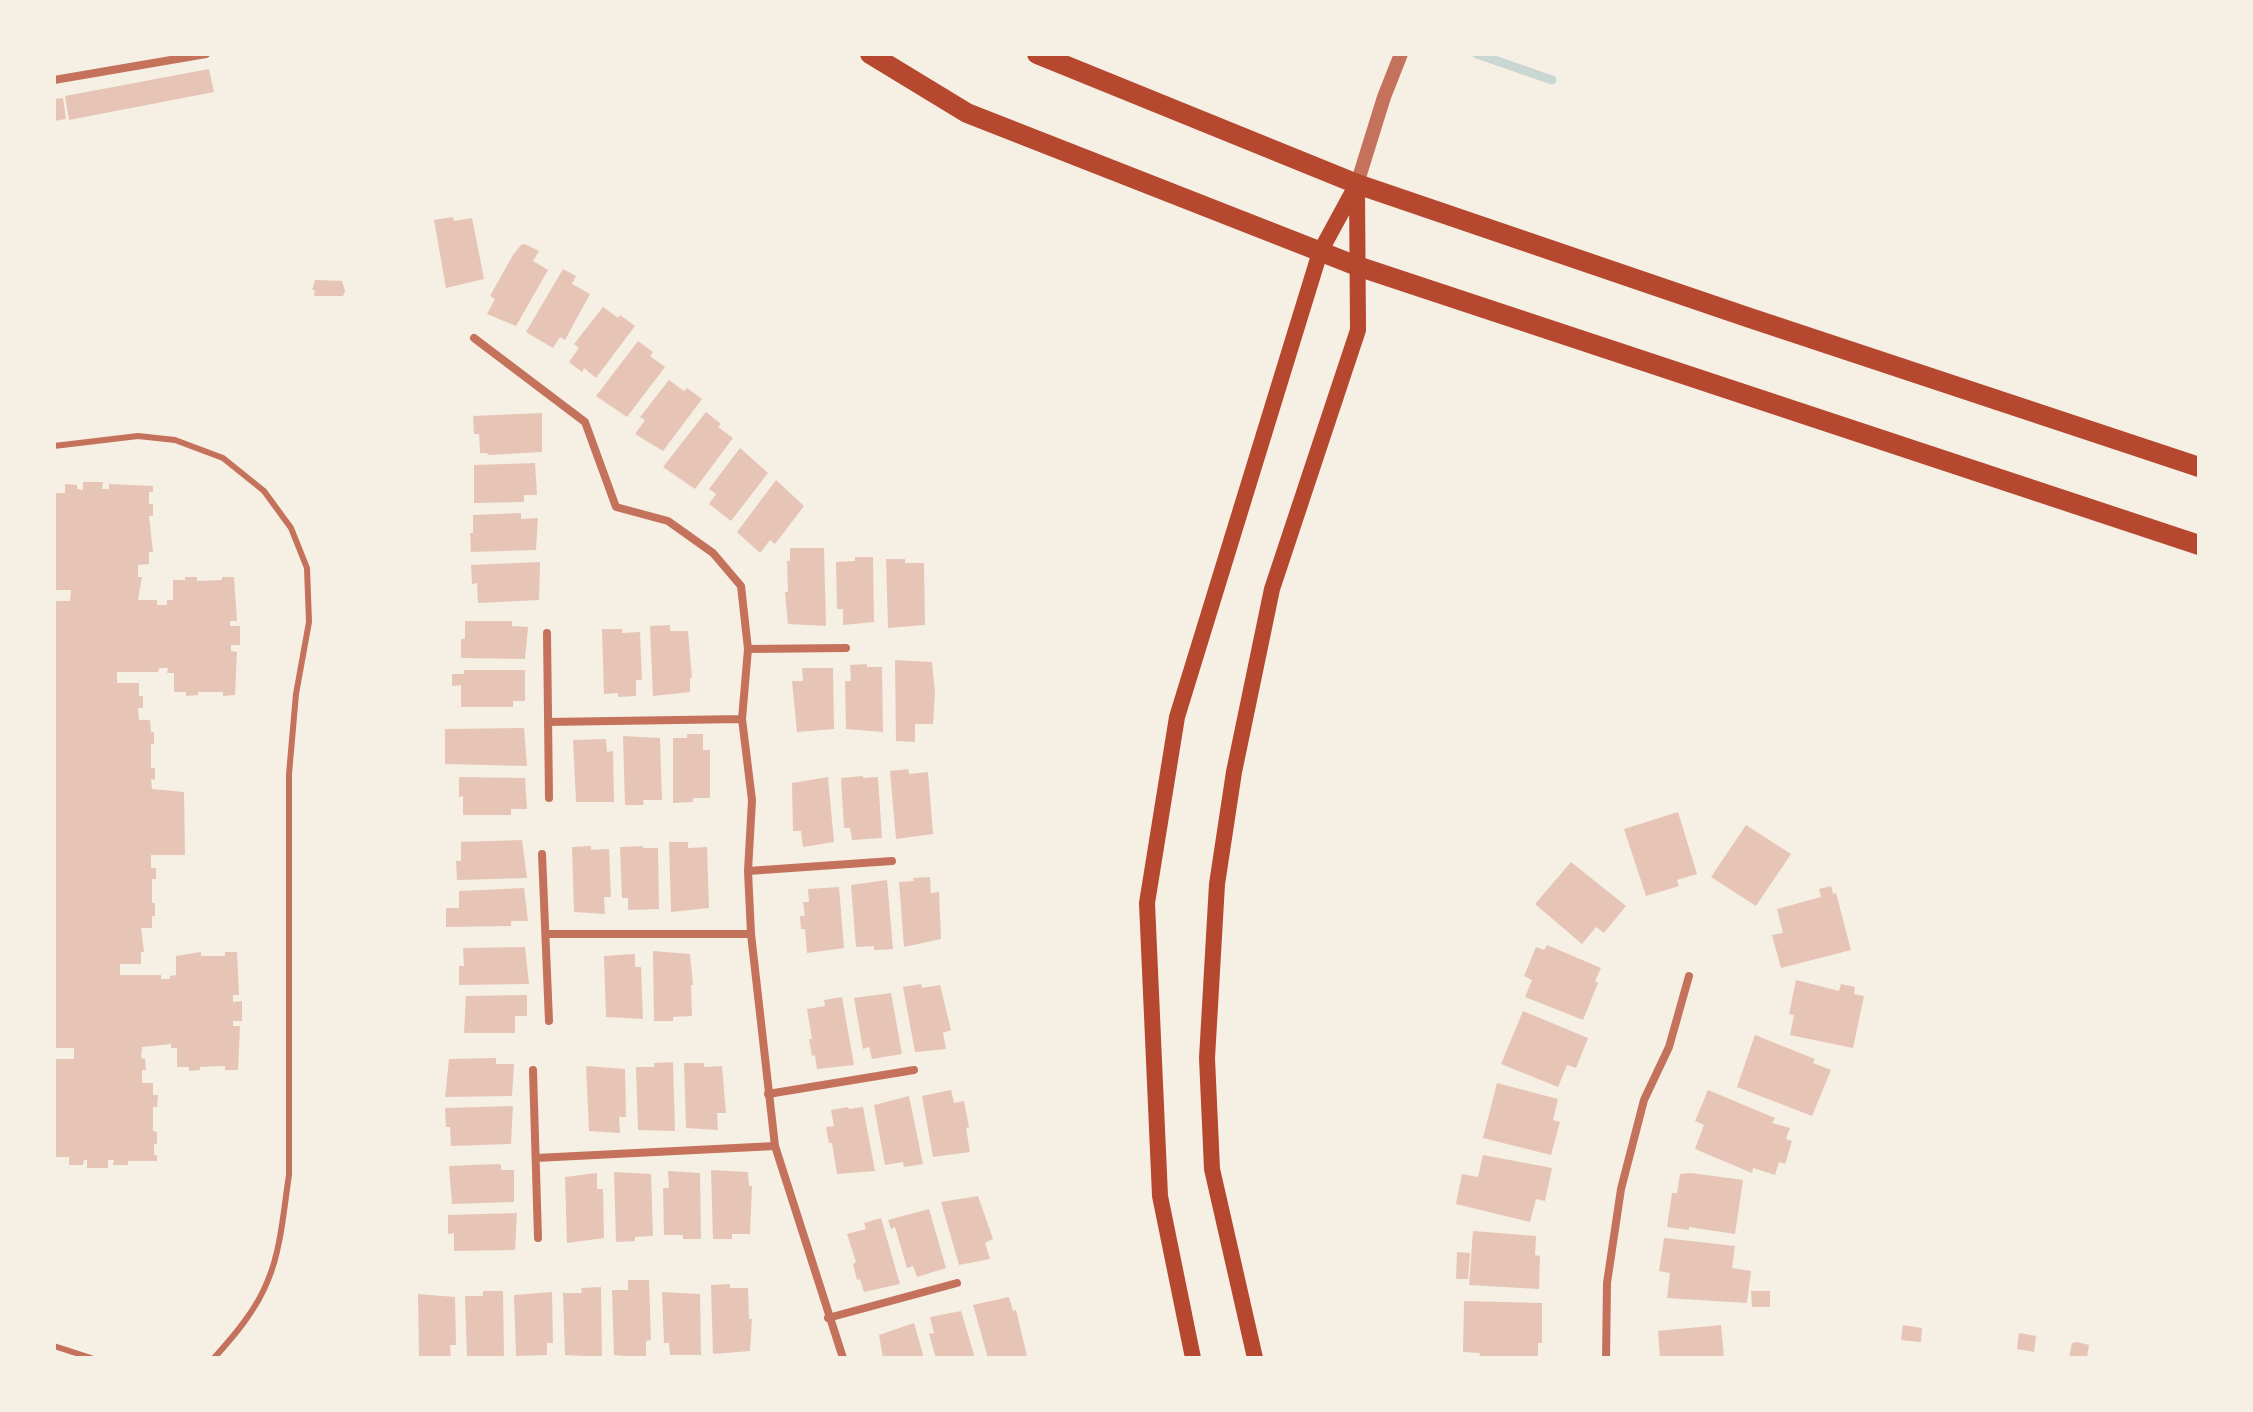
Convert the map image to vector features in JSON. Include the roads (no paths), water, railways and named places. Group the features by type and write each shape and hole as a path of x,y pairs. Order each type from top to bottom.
{"main road":[{"path":"870,54 967,113 1357,266 2199,545"},
{"path":"1037,54 1357,184 2199,467"},
{"path":"1193,1358 1160,1196 1147,903 1177,717 1320,252 1357,184"},
{"path":"1255,1358 1212,1169 1207,1058 1217,884 1234,772 1272,589 1358,330 1357,184"}],"street":[{"path":"54,80 206,54"},
{"path":"1357,184 1401,54"},
{"path":"474,338 585,422 616,507 668,521 713,553 741,586 748,649 742,719 752,800 748,871 751,934 768,1094 775,1146 843,1358"},
{"path":"547,633 549,798"},
{"path":"748,649 846,648"},
{"path":"548,722 742,719"},
{"path":"542,854 549,1021"},
{"path":"748,871 892,861"},
{"path":"546,934 751,934"},
{"path":"1606,1358 1607,1283 1621,1189 1644,1100 1669,1047 1689,976"},
{"path":"533,1070 538,1238"},
{"path":"768,1094 914,1070"},
{"path":"536,1158 775,1146"},
{"path":"828,1318 957,1283"}],"lane":[{"path":"54,446 138,436 175,440 223,458 264,491 291,528 307,568 309,622 296,694 289,774 289,1175 281,1229 268,1280 234,1336 214,1358"},
{"path":"54,1346 91,1358"}],"waterway":[{"path":"1477,54 1552,80"}]}
